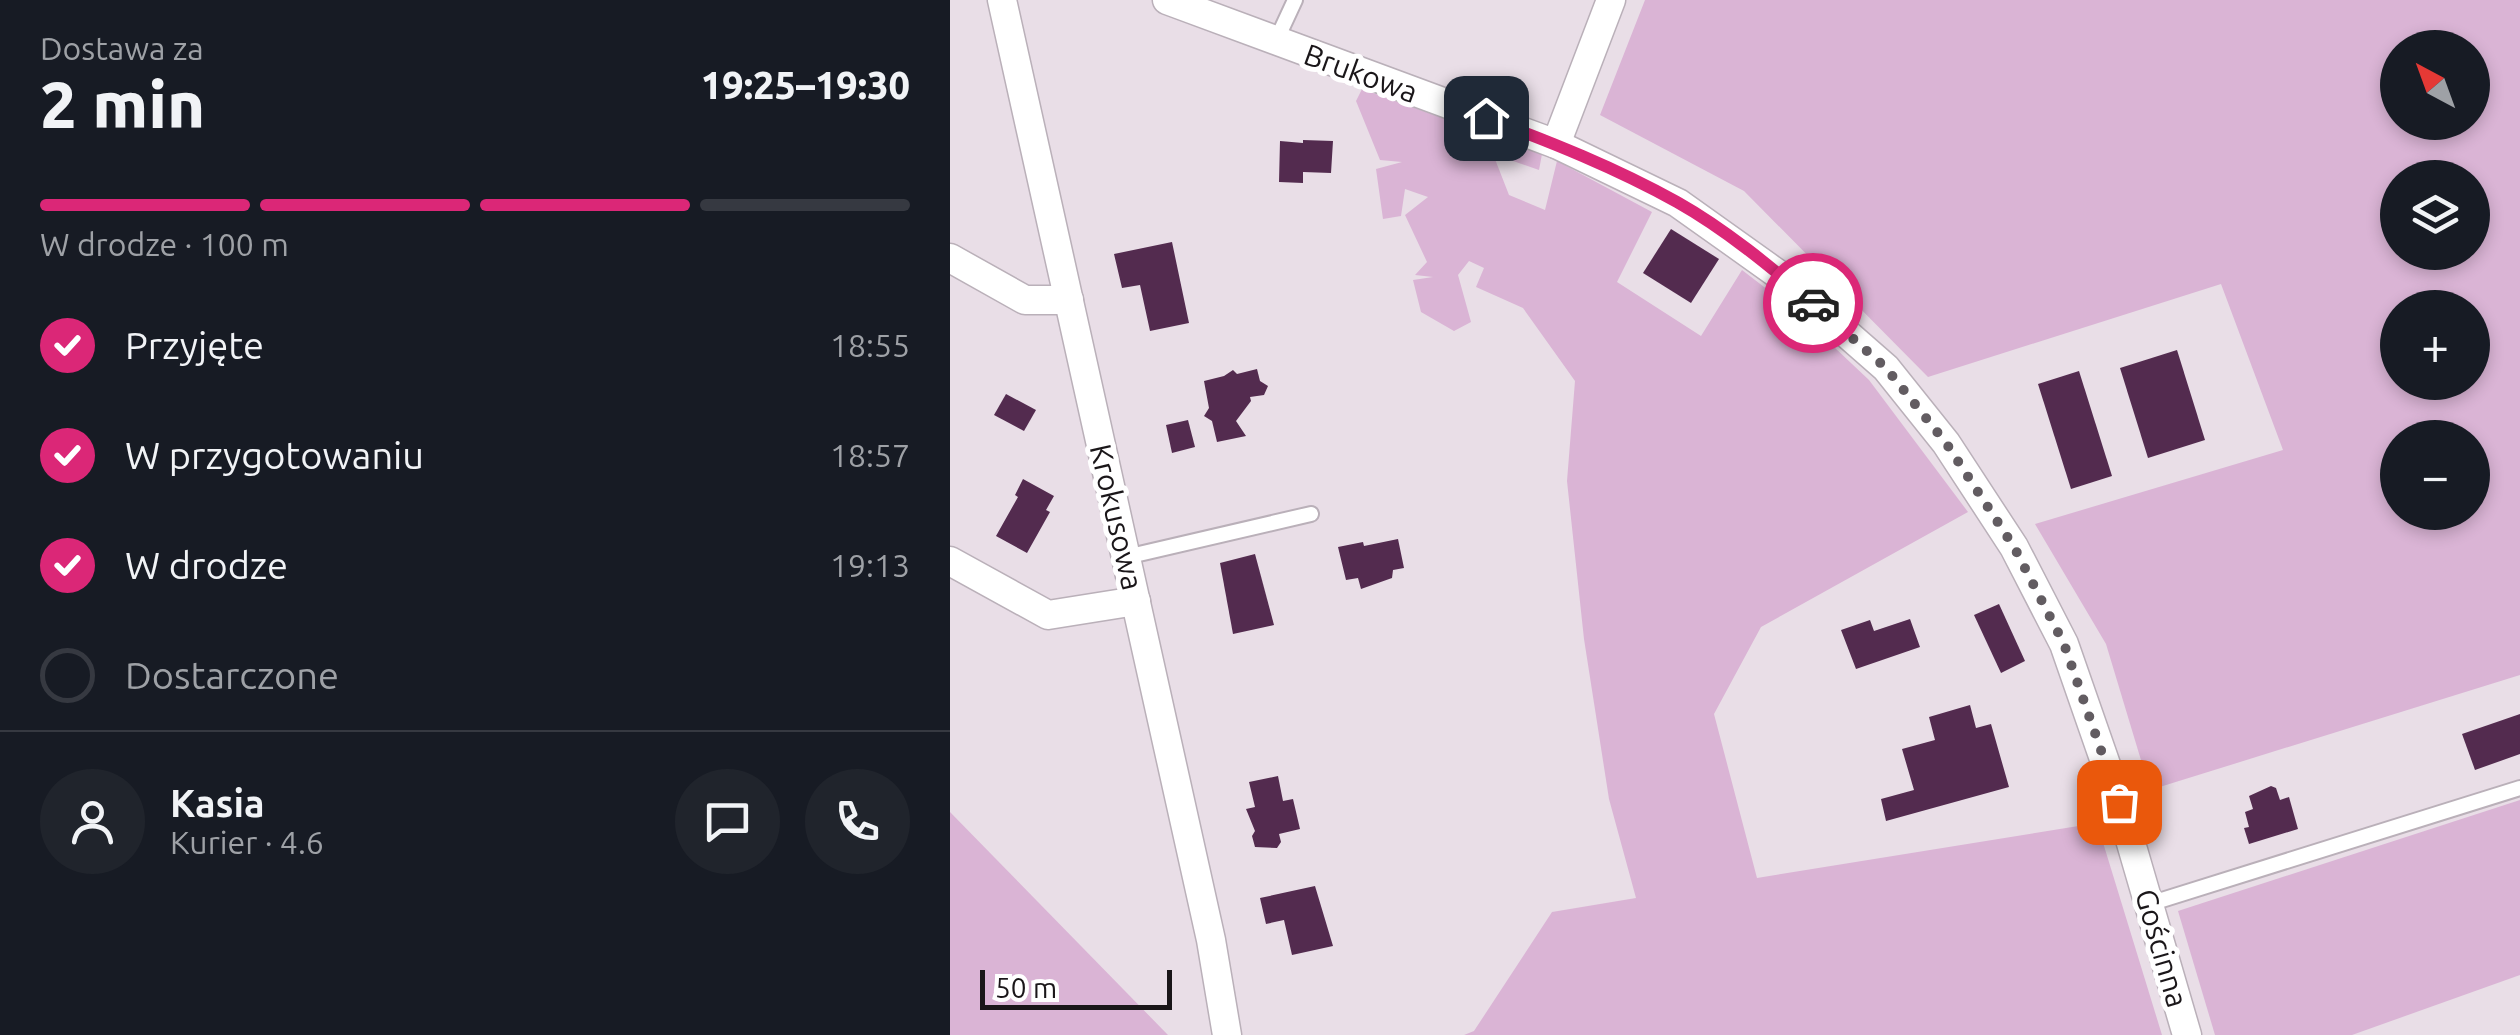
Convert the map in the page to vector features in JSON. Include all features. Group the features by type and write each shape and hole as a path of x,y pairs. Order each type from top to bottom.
{"street":[{"name":"Krokusowa","path":"1002,0 1211,940 1228,1035"},
{"name":"Brukowa","path":"1167,0 1556,144"},
{"path":"1556,144 1611,0"},
{"name":"Gościnna","path":"1556,144 1678,203 1782,277 1886,368 1946,443 2014,547 2064,644 2119,802 2187,1035"},
{"path":"950,258 1025,300 1068,300"},
{"path":"950,560 1048,615 1136,600"}],"lane":[{"path":"1276,42 1295,0"},
{"path":"1126,556 1312,514"},
{"path":"2149,904 2520,788"}],"shaded area":[{"path":"1645,0 2520,0 2520,675 2150,790 2106,644 2035,524 2283,450 2221,284 1928,377 1744,191 1600,115"},
{"path":"1362,89 1542,154 1539,170 1493,154 1509,195 1545,210 1557,161 1652,212 1617,282 1701,336 1742,270 1799,314 1869,380 1968,512 1761,627 1714,714 1757,878 2097,823 2162,1035 1464,1035 1474,1031 1552,912 1636,898 1609,799 1584,639 1567,481 1575,381 1523,308 1476,287 1484,268 1469,261 1458,275 1471,322 1454,331 1421,312 1413,280 1433,277 1415,275 1427,262 1405,215 1428,197 1405,189 1401,216 1383,219 1376,169 1402,162 1380,160 1356,101"},
{"path":"2520,800 2520,975 2352,1035 2215,1035 2178,911"},
{"path":"950,812 1168,1035 950,1035"}],"building":[{"path":"1280,141 1333,141 1331,173 1303,172 1303,183 1279,182"},
{"path":"1671,229 1719,259 1691,303 1643,273"},
{"path":"1172,242 1189,323 1150,331 1140,285 1122,288 1114,254"},
{"path":"2177,350 2205,440 2148,458 2120,368"},
{"path":"1257,369 1260,381 1268,386 1264,395 1250,397 1236,421 1246,436 1217,442 1212,421 1204,416 1209,408 1204,381 1233,370 1237,374"},
{"path":"2079,371 2112,476 2071,489 2038,384"},
{"path":"1006,394 1036,410 1024,431 994,415"},
{"path":"1188,420 1195,447 1172,453 1166,425"},
{"path":"1023,479 1054,496 1046,510 1050,512 1027,553 996,536 1018,497 1015,495"},
{"path":"1398,539 1404,568 1393,570 1392,578 1361,589 1358,578 1346,580 1338,547"},
{"path":"1255,554 1274,625 1233,634 1220,563"},
{"path":"1999,604 2025,661 2001,673 1974,615"},
{"path":"1910,619 1920,647 1856,669 1841,630 1870,620 1874,631"},
{"path":"1970,705 1976,728 1991,724 2009,787 1886,821 1881,799 1914,790 1902,749 1935,740 1929,717"},
{"path":"2520,714 2520,754 2475,770 2462,734"},
{"path":"1278,776 1283,801 1293,799 1300,829 1279,834 1281,842 1277,848 1255,847 1255,831 1246,809 1255,807 1249,782"},
{"path":"2271,786 2276,788 2280,800 2289,797 2298,829 2249,844 2244,828 2249,827 2245,812 2253,809 2249,796"},
{"path":"1315,886 1333,946 1292,955 1284,920 1266,924 1260,898"}],"way so far":[{"path":"1813,303 1886,368 1946,443 2014,547 2064,644 2119,802"}],"route":[{"path":"1486,118 1556,144 1678,203 1813,303"}]}
